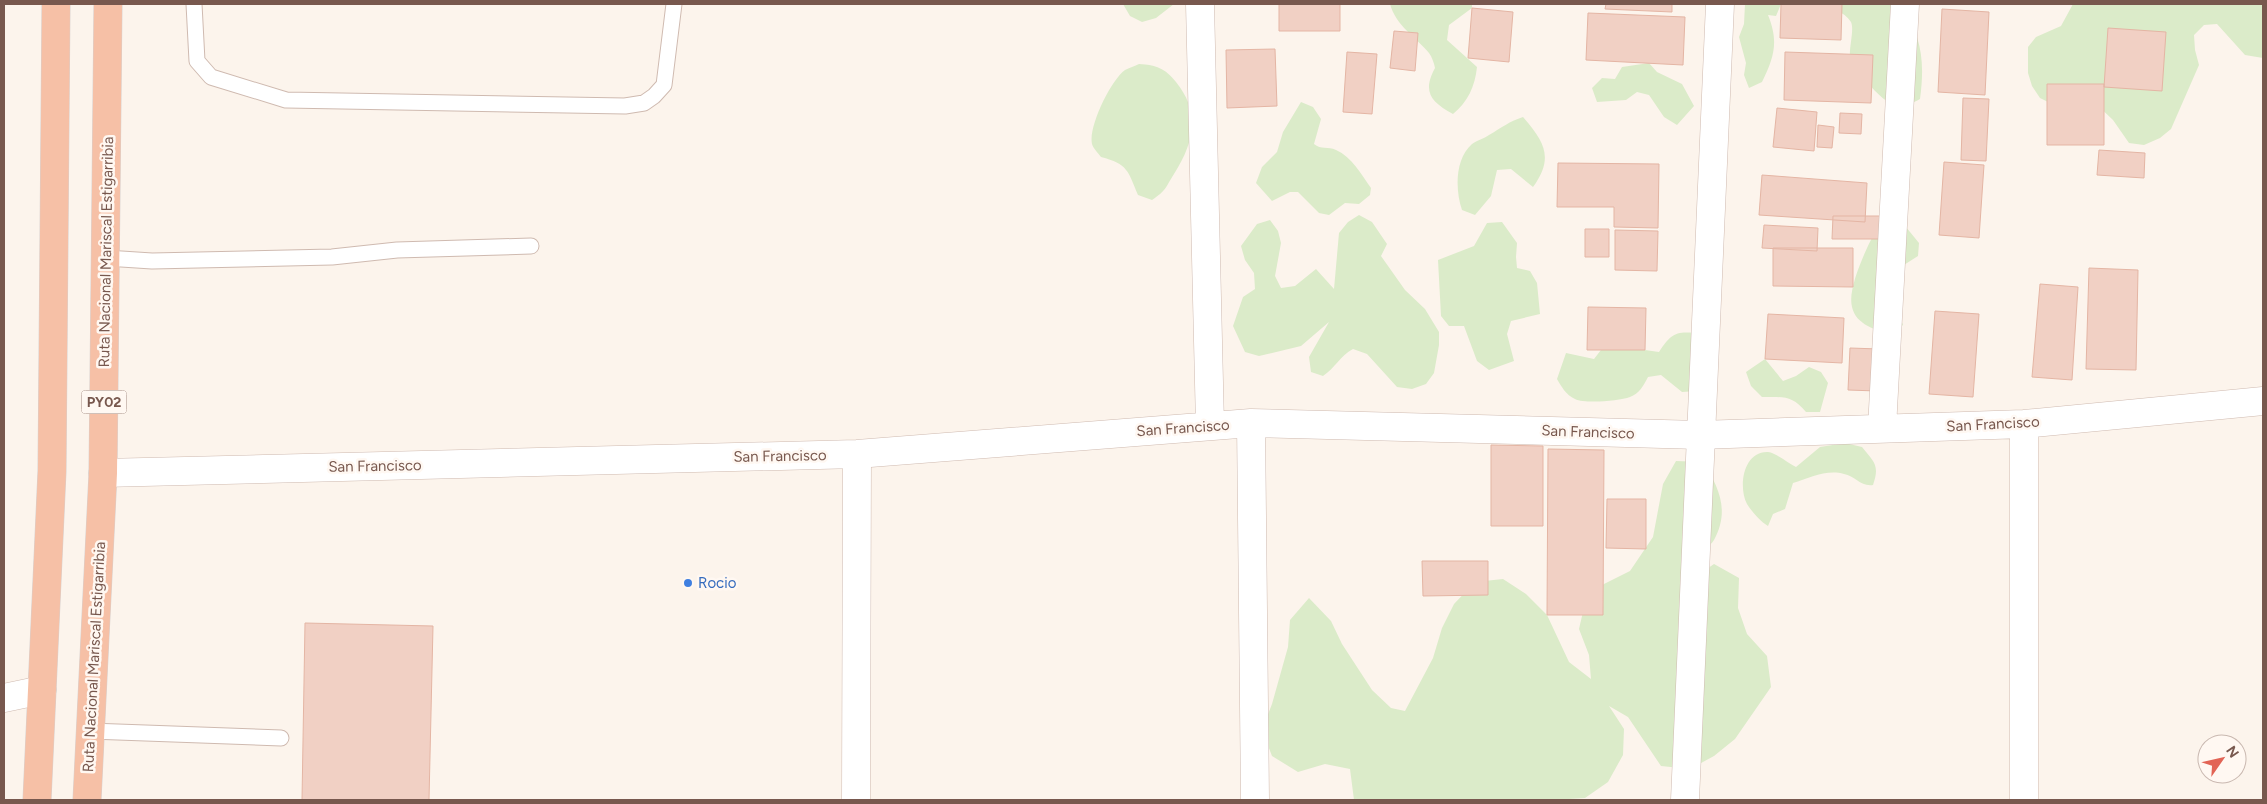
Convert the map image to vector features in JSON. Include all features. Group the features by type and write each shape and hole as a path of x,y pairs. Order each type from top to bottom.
{"highway":[{"path":"37,800 52,471 56,4"},
{"name":"Ruta Nacional Mariscal Estigarribia","path":"87,800 103,473 108,4"}],"street":[{"path":"1200,4 1210,425"},
{"path":"1684,800 1720,4"},
{"path":"1882,428 1905,4"},
{"name":"San Francisco","path":"103,473 857,454 1251,423 1700,435 2024,424 2263,402"},
{"path":"1251,423 1255,800"},
{"path":"2024,424 2024,800"},
{"path":"856,800 857,454"},
{"path":"4,698 42,690"}],"lane":[{"path":"194,4 196,61 211,77 286,100 625,106 644,103 664,85 674,4"},
{"path":"106,258 152,261 332,257 396,250 531,246"},
{"path":"90,731 281,738"}],"green space":[{"path":"1123,4 1174,4 1156,18 1142,22 1130,16"},
{"path":"1390,4 1472,4 1472,8 1449,25 1447,40 1477,67 1475,81 1470,93 1453,114 1439,105 1431,95 1429,84 1435,68 1432,58 1397,19"},
{"path":"1745,4 1781,4 1776,16 1768,15 1774,41 1770,65 1762,82 1749,88 1744,75 1746,63 1739,37 1744,24"},
{"path":"1818,4 1900,4 1913,27 1920,49 1922,73 1920,99 1903,105 1896,105 1878,94 1852,66 1850,59 1851,22 1841,13"},
{"path":"2073,4 2263,4 2263,58 2245,55 2217,24 2204,25 2194,35 2199,65 2171,129 2160,138 2144,145 2129,143 2113,120 2093,101 2052,104 2040,98 2032,86 2028,73 2028,47 2036,37 2061,26"},
{"path":"1649,63 1657,72 1682,84 1694,106 1677,125 1664,117 1649,95 1637,92 1626,100 1597,102 1592,88 1602,78 1615,79 1622,67"},
{"path":"1139,64 1160,68 1168,73 1184,94 1192,116 1190,139 1181,162 1165,188 1152,200 1138,195 1126,170 1117,163 1101,157 1092,144 1097,116 1107,93 1119,75"},
{"path":"1301,102 1313,107 1321,119 1314,144 1342,153 1356,166 1371,188 1370,195 1359,204 1345,203 1329,215 1319,213 1298,192 1290,192 1272,201 1256,183 1262,167 1277,152 1283,132"},
{"path":"1523,117 1537,134 1544,150 1545,159 1540,177 1533,187 1511,169 1497,170 1491,196 1475,215 1462,210 1458,193 1458,175 1466,150 1472,144"},
{"path":"1359,215 1372,222 1387,244 1381,256 1405,290 1425,309 1439,332 1439,345 1434,373 1426,384 1412,389 1397,387 1367,354 1353,349 1323,376 1311,372 1309,357 1329,322 1301,346 1259,356 1245,352 1233,326 1243,297 1255,289 1254,273 1245,260 1241,246 1257,224 1270,220 1278,231 1281,243 1275,276 1281,288 1295,286 1316,269 1334,289 1339,233 1348,222"},
{"path":"1901,221 1919,243 1918,256 1885,277 1903,325 1892,333 1874,329 1862,323 1854,313 1851,299 1855,279 1876,230"},
{"path":"1502,222 1517,243 1517,268 1530,271 1537,283 1540,314 1511,321 1507,334 1514,361 1489,370 1477,361 1464,326 1449,326 1441,316 1438,260 1474,246 1487,223"},
{"path":"1622,331 1645,350 1659,352 1673,336 1682,333 1694,333 1697,391 1682,392 1661,375 1648,377 1639,391 1633,396 1625,398 1610,401 1580,401 1569,395 1557,379 1566,353 1594,359 1611,337"},
{"path":"1765,359 1783,381 1796,376 1809,367 1821,372 1828,383 1820,412 1806,412 1796,402 1787,398 1762,397 1751,386 1746,372"},
{"path":"1845,443 1862,447 1873,460 1876,473 1873,485 1865,484 1848,475 1838,473 1818,475 1793,483 1785,509 1773,514 1768,526 1756,516 1747,504 1744,497 1743,480 1748,464 1753,457 1760,453 1768,452 1796,467 1820,447"},
{"path":"1676,461 1703,462 1718,490 1722,509 1719,529 1714,540 1693,559 1692,579 1714,564 1739,578 1738,608 1747,634 1767,656 1771,687 1735,739 1714,756 1690,769 1661,766 1628,717 1609,706 1624,729 1623,755 1608,782 1585,798 1553,800 1354,800 1350,769 1325,764 1298,772 1272,756 1262,730 1272,704 1288,647 1290,620 1309,598 1331,621 1342,644 1372,690 1391,708 1405,711 1433,658 1442,628 1454,604 1475,582 1503,579 1526,594 1547,615 1569,662 1591,679 1589,655 1579,629 1585,603 1604,584 1630,571 1653,537 1663,484"}],"building":[{"path":"1279,4 1340,4 1340,31 1279,31"},
{"path":"1606,4 1672,4 1672,12 1605,9"},
{"path":"1781,4 1842,4 1841,40 1780,38"},
{"path":"1472,8 1513,12 1509,62 1468,58"},
{"path":"1942,9 1989,12 1985,95 1938,92"},
{"path":"1588,13 1685,17 1683,65 1586,60"},
{"path":"2108,28 2166,32 2162,91 2104,87"},
{"path":"1394,31 1418,33 1415,71 1390,68"},
{"path":"1275,49 1277,106 1227,108 1226,50"},
{"path":"1347,52 1377,54 1372,114 1343,112"},
{"path":"1785,52 1873,55 1871,103 1784,100"},
{"path":"2047,84 2104,84 2104,145 2047,145"},
{"path":"1963,98 1989,99 1986,161 1961,160"},
{"path":"1777,108 1817,112 1814,151 1773,147"},
{"path":"1840,113 1862,114 1861,134 1839,133"},
{"path":"1818,125 1834,127 1832,148 1817,147"},
{"path":"2099,150 2145,153 2144,178 2097,175"},
{"path":"1944,162 1984,165 1979,238 1939,235"},
{"path":"1558,163 1659,164 1658,228 1614,227 1614,207 1557,207"},
{"path":"1762,175 1867,183 1865,222 1759,215"},
{"path":"1833,216 1885,216 1884,239 1832,239"},
{"path":"1764,225 1818,228 1817,251 1762,248"},
{"path":"1585,229 1609,229 1609,257 1585,257"},
{"path":"1615,230 1658,231 1657,271 1615,270"},
{"path":"1773,248 1853,248 1853,287 1773,286"},
{"path":"2089,268 2138,270 2136,370 2086,369"},
{"path":"2040,284 2078,287 2072,380 2032,377"},
{"path":"1588,307 1646,308 1645,350 1587,350"},
{"path":"1935,311 1979,314 1973,397 1929,394"},
{"path":"1768,314 1844,318 1842,363 1765,359"},
{"path":"1850,348 1879,349 1877,391 1848,390"},
{"path":"1491,445 1543,446 1543,526 1491,526"},
{"path":"1548,449 1604,450 1603,615 1547,615"},
{"path":"1607,499 1646,499 1646,549 1606,548"},
{"path":"1422,561 1488,561 1488,595 1423,596"},
{"path":"305,623 433,626 429,800 302,800"}],"place":[{"name":"Rocio","path":"688,583"}]}
